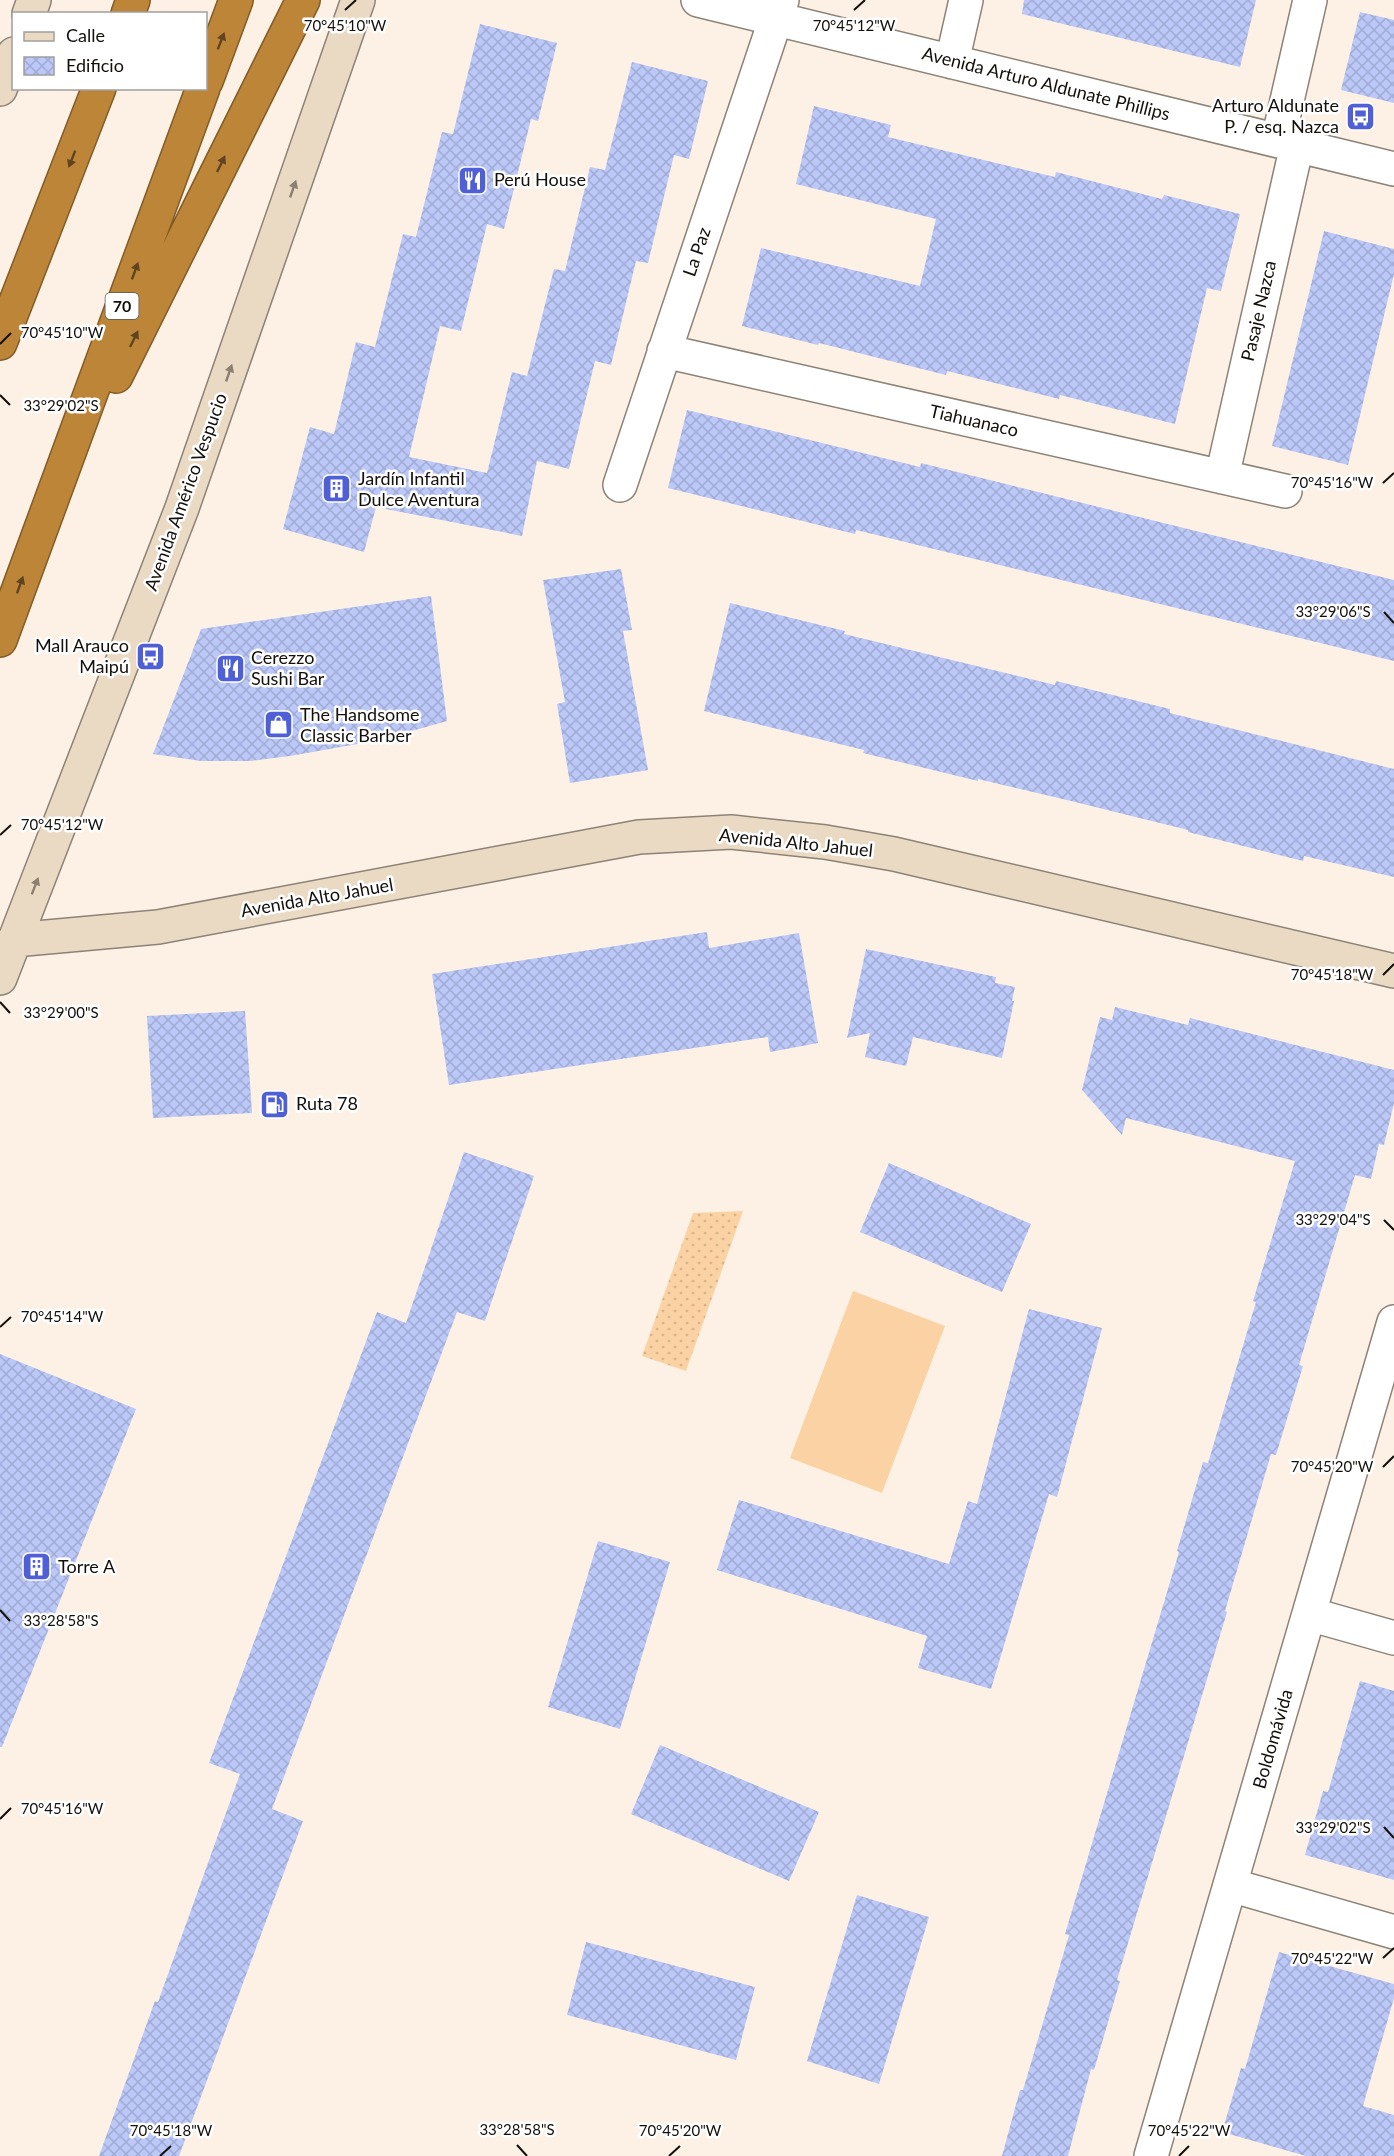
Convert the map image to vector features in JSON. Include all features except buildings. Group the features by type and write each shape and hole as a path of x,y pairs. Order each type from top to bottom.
{"highway":[{"path":"207,78 236,0"},
{"path":"43,523 303,0"},
{"path":"0,343 98,90"},
{"name":"70","path":"0,640 202,90"}],"street":[{"name":"Avenida Américo Vespucio","path":"0,978 182,508 358,0"},
{"name":"Avenida Arturo Aldunate Phillips","path":"698,0 779,10 952,62 1394,169"},
{"path":"952,62 966,0"},
{"name":"Pasaje Nazca","path":"1222,477 1288,143 1310,0"},
{"name":"La Paz","path":"620,485 779,10"},
{"path":"0,89 12,59"},
{"name":"Tiahuanaco","path":"664,351 1285,491"},
{"name":"Avenida Alto Jahuel","path":"14,940 158,927 639,837 731,832 825,842 894,854 1394,971"},
{"name":"Boldomávida","path":"1151,2156 1392,1336"},
{"path":"1309,1614 1394,1638"},
{"path":"1230,1885 1394,1932"}],"shaded area":[{"path":"743,1211 686,1371 642,1356 693,1213"},
{"path":"853,1291 945,1326 882,1493 790,1458"}],"place":[{"name":"Arturo Aldunate P. / esq. Nazca","path":"1360,116"},
{"name":"Perú House","path":"473,180"},
{"name":"Jardín Infantil Dulce Aventura","path":"337,489"},
{"name":"Mall Arauco Maipú","path":"150,656"},
{"name":"Cerezzo Sushi Bar","path":"230,668"},
{"name":"The Handsome Classic Barber","path":"279,725"},
{"name":"Ruta 78","path":"275,1104"},
{"name":"Torre A","path":"37,1567"}]}
